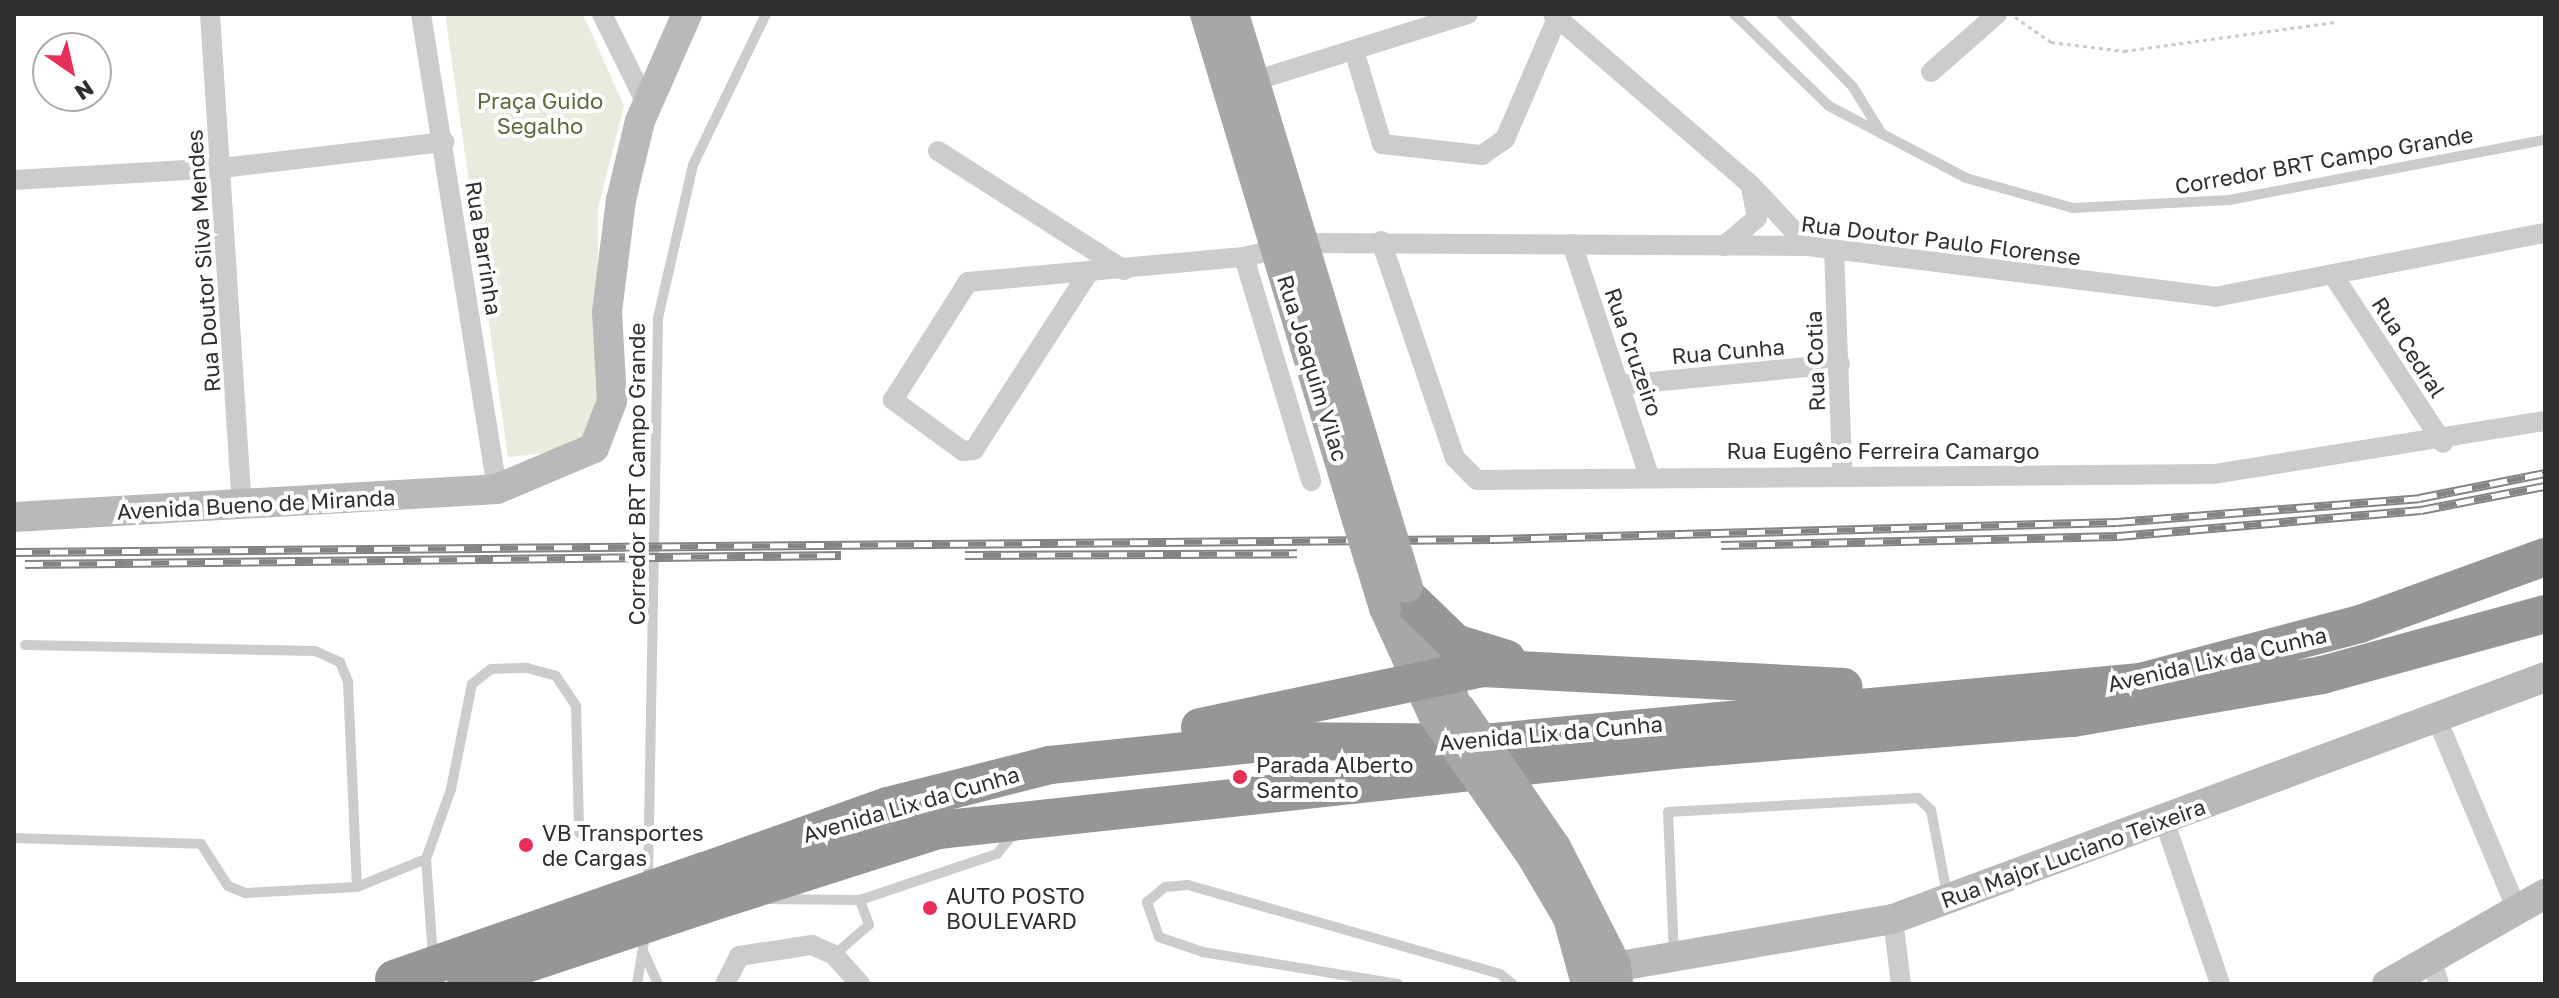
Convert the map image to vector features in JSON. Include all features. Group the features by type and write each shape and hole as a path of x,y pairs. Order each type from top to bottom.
{"highway":[{"name":"Avenida Lix da Cunha","path":"466,984 715,890 888,806 1050,765 1284,741 1483,743 2140,682 2360,624 2545,557"},
{"path":"1402,599 1472,651 1565,668 1839,687 1925,701"},
{"name":"Avenida Lix da Cunha","path":"388,982 850,853 1028,816 2073,718 2322,675 2545,614"},
{"path":"1050,765 1141,738 1427,679 1565,668"}],"main road":[{"name":"Avenida Bueno de Miranda","path":"14,517 497,489 572,463 594,448 605,426 612,401 610,277 647,105 687,14"},
{"name":"Rua Joaquim Vilac","path":"1206,14 1290,247 1372,517 1427,679 1544,852 1601,976"},
{"name":"Rua Joaquim Vilac","path":"1233,14 1254,81 1290,247"},
{"name":"Rua Major Luciano Teixeira","path":"1601,976 1674,955 1893,919 2545,677"},
{"path":"2387,984 2436,973 2532,920 2545,894"}],"street":[{"name":"Rua Doutor Silva Mendes","path":"210,14 242,505"},
{"name":"Rua Barrinha","path":"421,14 444,142 497,489"},
{"path":"602,14 647,105"},
{"path":"1254,81 1468,14"},
{"path":"1931,72 1997,14"},
{"path":"1354,50 1382,144 1482,155 1505,139 1555,16 1751,185 1808,246"},
{"path":"14,180 222,168 444,142"},
{"path":"938,151 1124,270"},
{"path":"1720,247 1747,234 1757,218 1751,185"},
{"name":"Rua Doutor Paulo Florense","path":"1087,275 974,450 963,451 893,400 960,286 1244,257 1290,247 1381,241 1808,246 2171,296 2215,297 2335,278 2545,233"},
{"name":"Rua Eugêno Ferreira Camargo","path":"1381,241 1455,458 1470,476 1507,481 1842,472 2214,474 2443,443 2545,421"},
{"name":"Rua Cruzeiro","path":"1572,244 1649,476"},
{"name":"Rua Cotia","path":"1834,249 1842,472"},
{"path":"1244,257 1311,481"},
{"name":"Rua Cedral","path":"2335,278 2443,443"},
{"name":"Rua Cunha","path":"1620,385 1840,364"},
{"path":"2436,717 2532,920"},
{"path":"2164,820 2220,984"},
{"path":"1893,919 1901,984"},
{"path":"725,984 739,956 812,945 834,955 860,984"}],"lane":[{"name":"Corredor BRT Campo Grande","path":"637,984 645,955 658,318 693,165 766,14"},
{"name":"Corredor BRT Campo Grande","path":"1734,14 1829,106 1883,136 2027,200 2123,209 2229,200 2545,140"},
{"path":"1781,14 1853,87 1883,136"},
{"path":"25,645 332,657 348,682 357,887"},
{"path":"435,984 426,859 451,789 472,684 491,669 545,671 571,695 580,750 579,833"},
{"path":"1674,955 1668,812 1918,798 1931,810 1948,900"},
{"path":"715,890 860,900 997,854 1028,816"},
{"path":"14,838 201,844 228,886 245,893 357,887 426,859"},
{"path":"1398,984 1203,952 1159,937 1147,902 1165,887 1188,885 1500,974 1513,984"},
{"path":"834,955 869,925 860,900"},
{"name":"Corredor BRT Campo Grande","path":"645,955 658,984"}],"path":[{"path":"2012,14 2051,42 2124,51 2337,22"}],"green space":[{"name":"Praça Guido Segalho","path":"445,14 583,14 624,106 598,208 598,402 580,442 565,451 508,457"}],"railway":[{"path":"14,552 1495,539 2117,522 2419,498 2545,473"},
{"path":"1721,545 2118,536 2421,510 2545,486"},
{"path":"965,555 1297,553"},
{"path":"25,564 841,555"}],"place":[{"name":"Parada Alberto Sarmento","path":"1240,777"},
{"name":"VB Transportes de Cargas","path":"526,845"},
{"name":"AUTO POSTO BOULEVARD","path":"930,908"}]}
